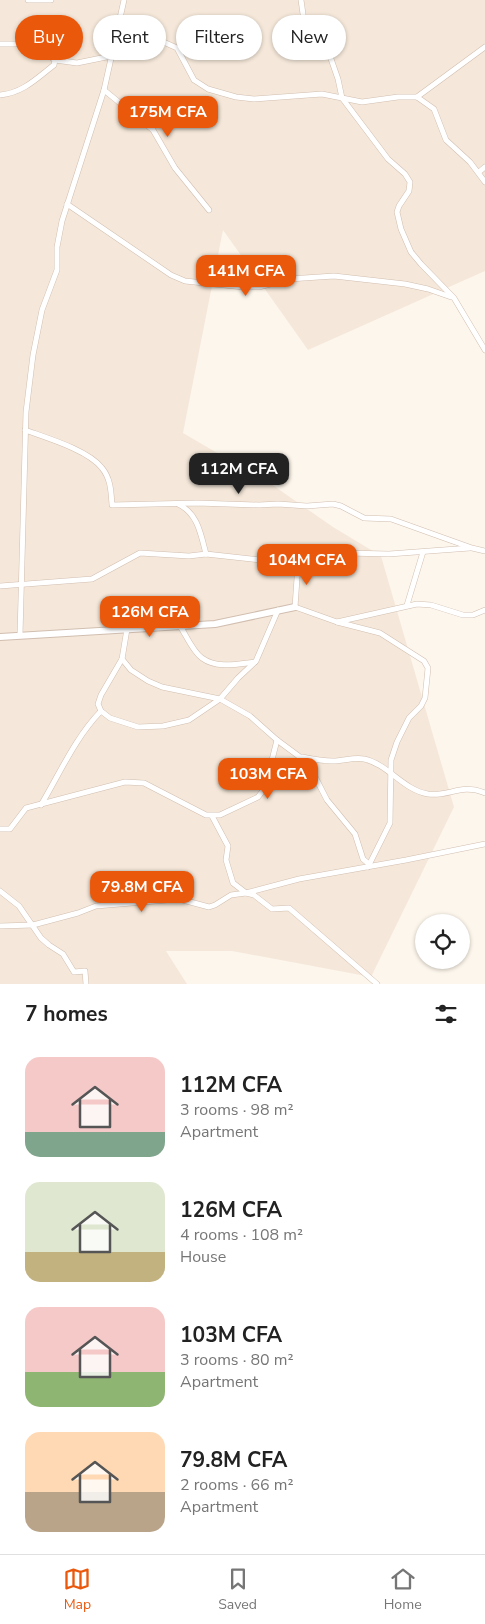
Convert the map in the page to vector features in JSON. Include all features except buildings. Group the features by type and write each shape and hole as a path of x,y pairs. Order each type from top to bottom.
{"street":[{"path":"28,0 51,0"},
{"path":"120,15 124,0"},
{"path":"301,0 304,21 326,48 330,56 342,98 388,159 408,177 410,186 397,212 401,229 411,252 454,298 485,350"},
{"path":"166,42 177,48 194,80 208,89 236,97 254,99 312,94 362,102 398,97 417,97 434,109 446,140 479,172 485,182"},
{"path":"0,44 15,44"},
{"path":"417,97 485,47"},
{"path":"0,95 24,88 54,65 55,60 77,63 94,60"},
{"path":"20,635 25,430 33,355 42,310 56,270 57,247 67,204 104,90 111,60"},
{"path":"104,90 153,130 175,168 209,210"},
{"path":"479,172 485,167"},
{"path":"67,204 171,275 185,280 211,285 259,287 289,279 334,276 428,288 454,298"},
{"path":"25,430 87,455 102,468 111,485 112,505 197,503 307,506 332,504 341,506 364,518 391,519 472,548"},
{"path":"155,504 176,503 186,508 200,530 206,554"},
{"path":"0,586 92,579 140,553 189,556 206,554 298,564 320,561 346,553 389,554 472,548 484,549"},
{"path":"407,605 423,552"},
{"path":"296,607 298,564"},
{"path":"337,622 417,604 431,605 473,615 485,610"},
{"path":"0,637 215,624 296,607 337,622 380,633 427,663 428,681 425,698 400,732 391,760 390,823 369,866"},
{"path":"127,629 122,659 101,695 98,704 101,711 110,718 138,727 163,726 189,720 220,699 256,661 278,610"},
{"path":"180,626 200,658 214,664 226,665 256,661"},
{"path":"122,659 131,670 162,687 220,699 250,716 276,740 301,757 308,763 327,800 355,834 363,859 369,866"},
{"path":"41,805 75,744 101,711"},
{"path":"0,828 10,829 26,808 125,782 135,782 152,787 160,793 212,816 220,815 258,797 266,788 276,740"},
{"path":"301,757 332,761 364,759 391,772 413,789 427,794 469,788 485,793"},
{"path":"212,816 228,846 226,860 233,883 246,893 254,895 272,909 289,908 377,984"},
{"path":"0,926 33,925 78,913 96,906 179,899 209,907 215,906 231,895 299,879 485,844"},
{"path":"0,892 19,906 49,945 63,954 74,972 85,971 86,984"}],"shaded area":[{"path":"0,0 485,0 485,271 308,350 223,230 183,433 274,486 333,527 381,556 454,807 371,977 232,951 166,951 187,984 0,984"}]}
